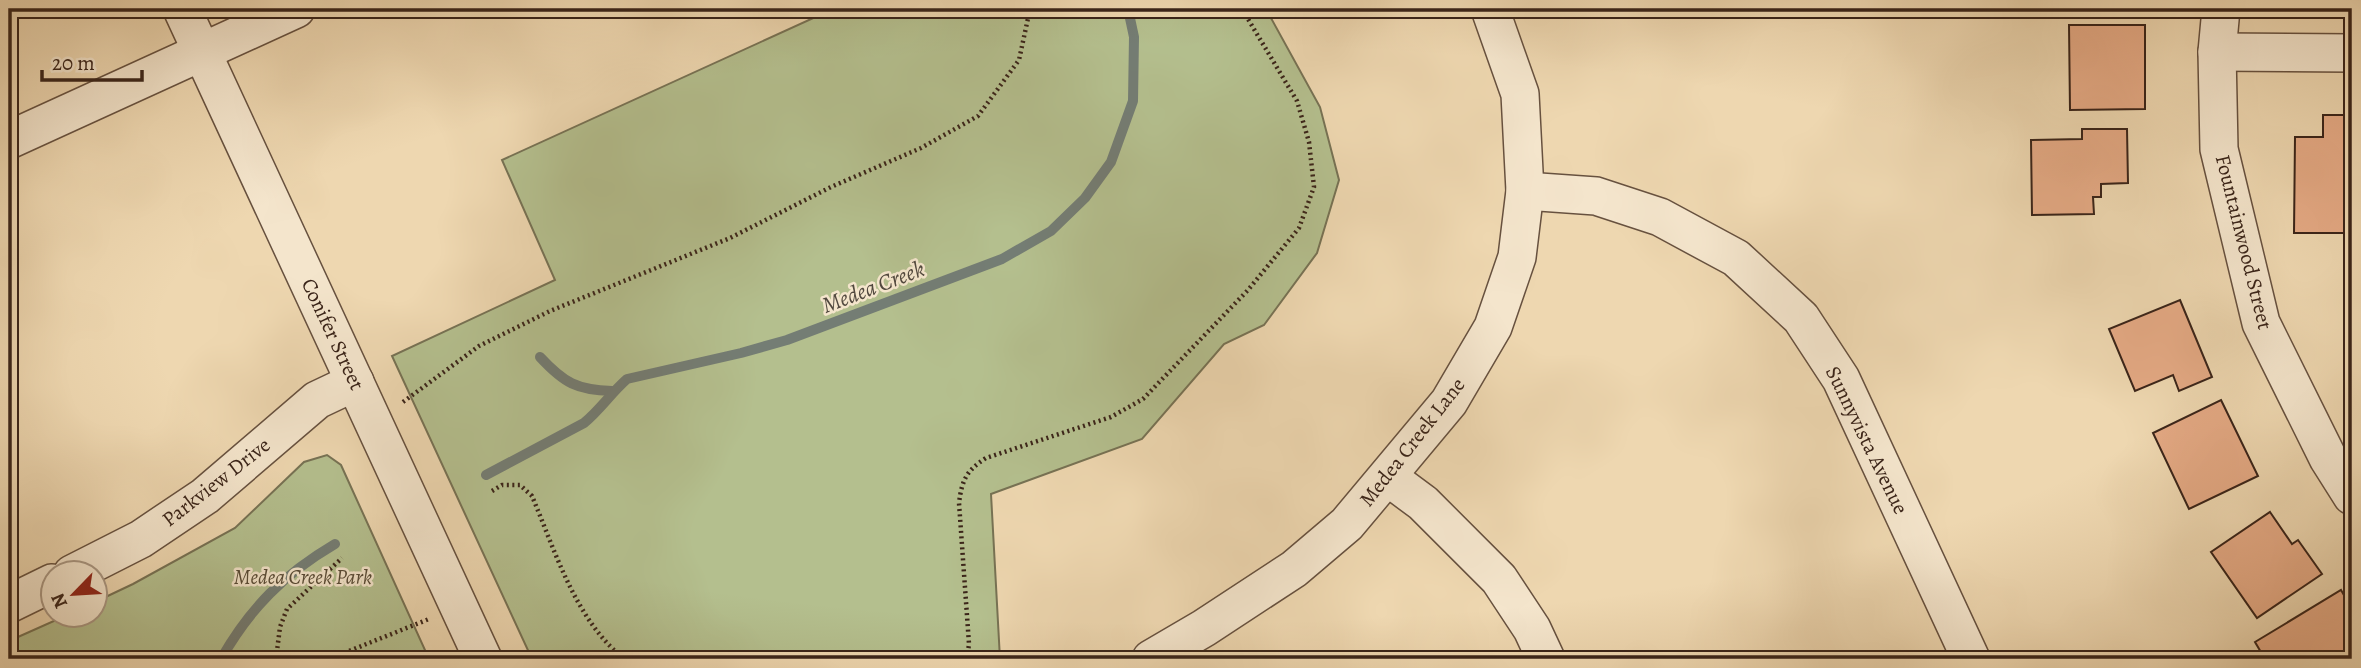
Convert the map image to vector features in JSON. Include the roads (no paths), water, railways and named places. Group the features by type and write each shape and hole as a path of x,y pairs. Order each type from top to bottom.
{"street":[{"name":"Conifer Street","path":"182,9 483,659"},
{"path":"9,140 296,9"},
{"name":"Medea Creek Lane","path":"1151,659 1294,569 1347,524 1448,402 1493,327 1517,257 1525,191 1520,94 1490,9"},
{"name":"Fountainwood Street","path":"2221,9 2217,52 2219,149 2261,323 2328,458 2352,496"},
{"path":"2217,52 2352,54"},
{"name":"Sunnyvista Avenue","path":"1525,191 1596,195 1660,217 1736,258 1801,318 1841,379 1971,659"},
{"name":"Parkview Drive","path":"98,560 141,539 205,496 317,400 355,382"},
{"path":"1388,477 1423,503 1499,579 1532,629 1546,659"},
{"path":"9,604 38,590"}],"waterway":[{"name":"Medea Creek","path":"486,475 584,423 627,379 787,340 1002,259 1051,231 1085,198 1111,162 1133,101 1134,37 1128,9"},
{"path":"540,357 556,373 580,387 612,391"},
{"name":"Medea Creek","path":"221,659 256,608 300,567 335,544"}],"park label":[{"name":"Medea Creek Park","path":"303,577"}]}
